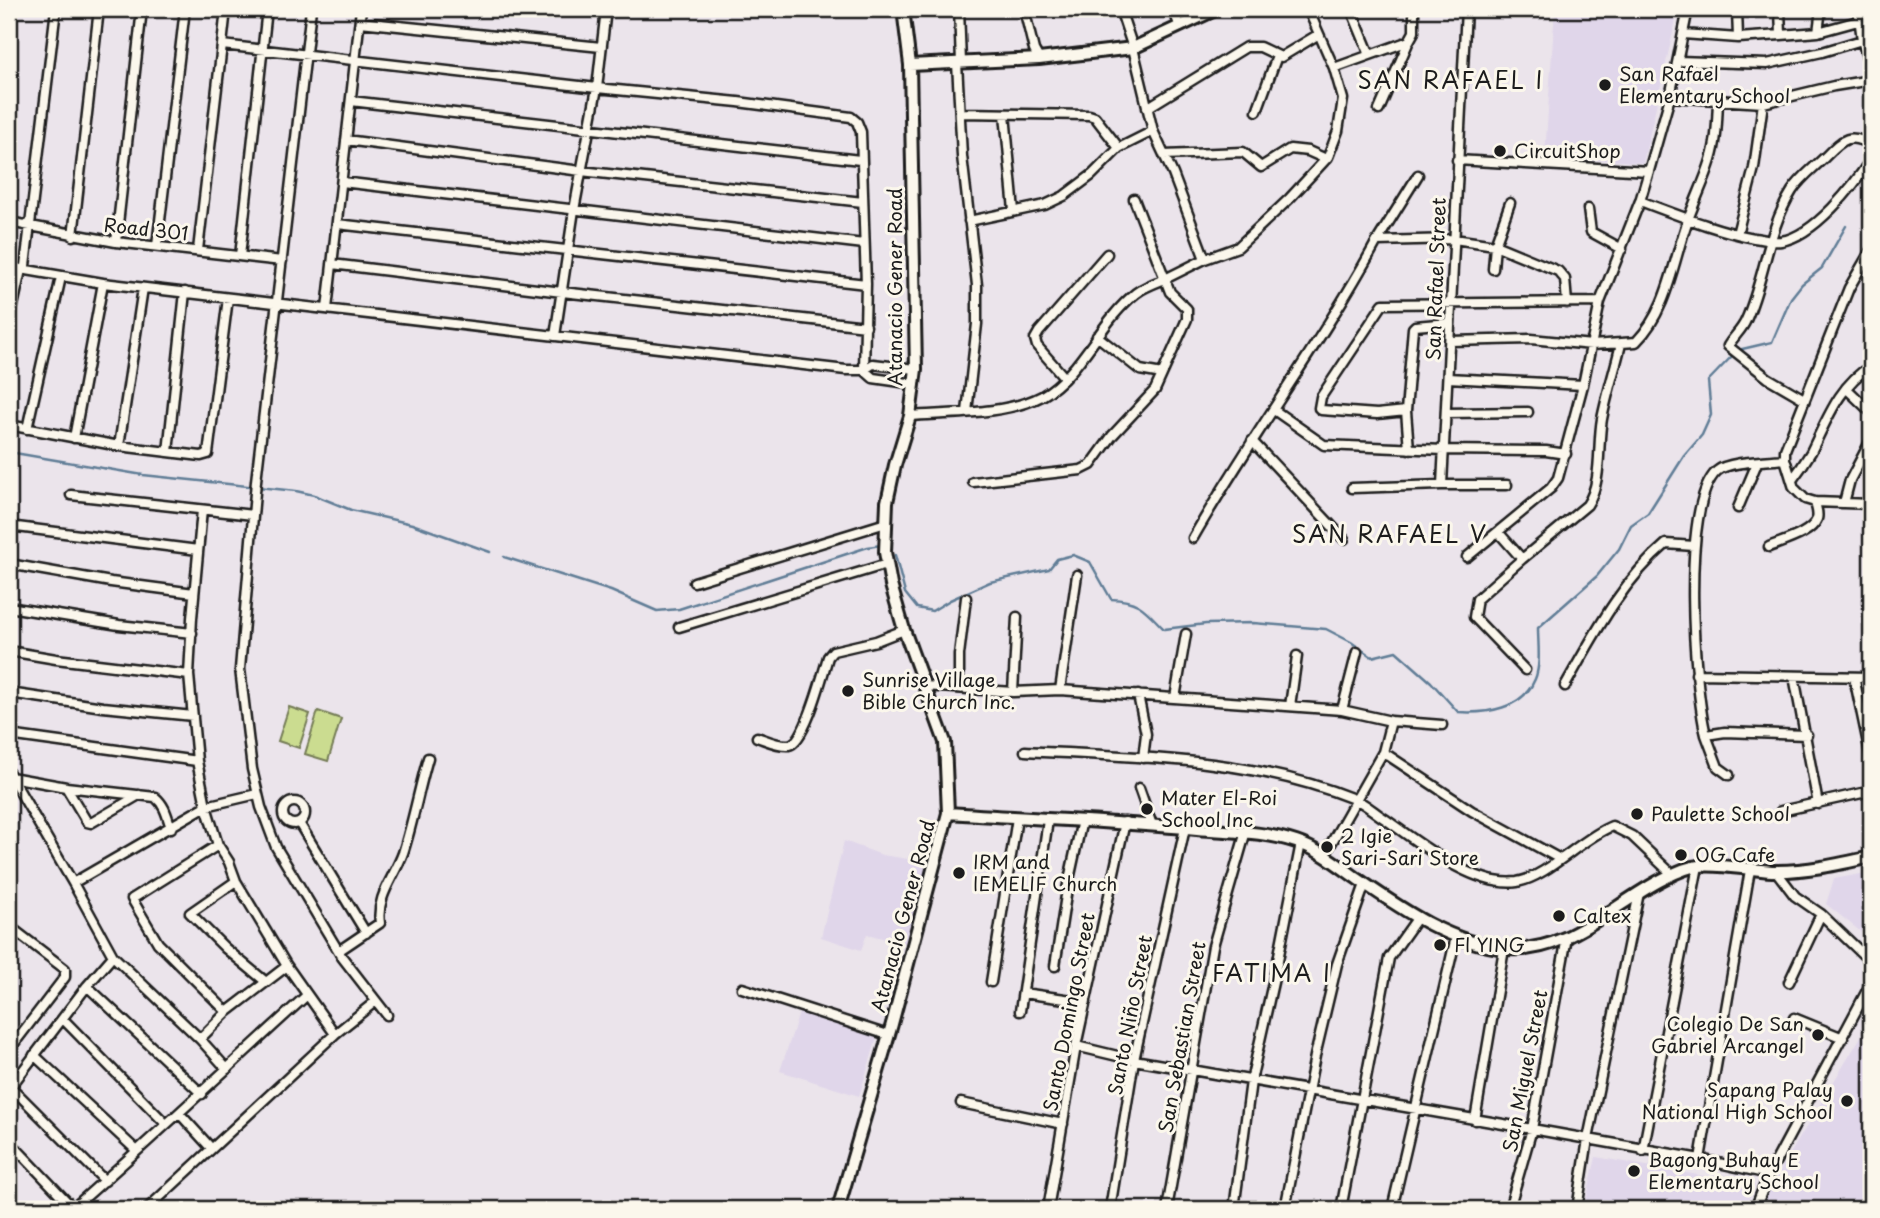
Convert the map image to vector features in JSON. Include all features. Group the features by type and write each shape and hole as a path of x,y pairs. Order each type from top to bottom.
{"main road":[{"name":"Atanacio Gener Road","path":"838,1209 948,813 945,742 904,630 885,552 886,523 895,465 909,416 916,369 910,65 903,9"},
{"path":"910,65 1039,59 1133,48 1217,9"},
{"path":"948,813 1246,831 1301,844 1324,856 1389,901 1456,937 1504,949 1531,950 1567,937 1672,874 1698,866 1776,871 1871,857"}],"street":[{"path":"9,38 12,9"},
{"path":"9,324 21,270 25,266 31,227 56,9"},
{"path":"72,236 99,9"},
{"path":"116,242 142,9"},
{"path":"157,246 185,9"},
{"path":"198,250 226,9"},
{"path":"240,256 267,9"},
{"path":"311,9 254,495 240,668 257,794 276,847 340,950 387,1015"},
{"path":"327,309 361,9"},
{"path":"555,336 573,210 597,88 603,9"},
{"path":"959,9 960,113 977,285 977,324 967,412"},
{"path":"1024,9 1034,50 1039,59"},
{"path":"1119,9 1133,48 1153,131 1205,259"},
{"path":"1173,9 1181,27"},
{"path":"909,416 1013,406 1040,397 1055,387 1137,292 1205,259 1238,247 1289,199 1326,159 1338,131 1343,99 1334,68 1308,9"},
{"path":"1351,9 1370,55"},
{"path":"1379,110 1414,32 1413,9"},
{"name":"San Rafael Street","path":"1442,485 1465,9"},
{"path":"1467,557 1551,488 1558,478 1583,385 1600,302 1640,201 1670,97 1688,9"},
{"path":"1737,9 1738,38"},
{"path":"1780,9 1782,34"},
{"path":"1818,32 1821,9"},
{"path":"1858,9 1858,21 1871,71"},
{"path":"1683,34 1738,38 1818,32 1858,21"},
{"path":"360,22 601,47"},
{"path":"1147,108 1245,47 1260,47 1277,56 1287,55 1319,34"},
{"path":"1334,68 1409,40"},
{"path":"1678,61 1767,64 1862,40"},
{"path":"222,45 738,102 842,115 857,122 861,132 866,284 864,370"},
{"path":"1257,111 1277,56"},
{"path":"1670,97 1763,103 1871,80"},
{"path":"351,101 860,160"},
{"path":"1450,341 1531,340 1592,345 1636,342 1647,330 1665,294 1688,219 1712,158 1717,131 1718,101"},
{"path":"1737,234 1754,169 1763,103"},
{"path":"960,113 1089,115 1095,117 1119,148"},
{"path":"1004,114 1014,211"},
{"path":"969,221 1045,205 1064,196 1092,175 1119,148 1153,131"},
{"path":"1804,399 1728,346 1746,321 1781,211 1793,188 1836,146 1852,138 1861,139 1871,146"},
{"path":"346,140 581,171 863,202"},
{"path":"1164,155 1243,152 1263,167 1283,152 1293,149 1308,151 1326,159"},
{"path":"1640,201 1737,234 1783,241 1817,223 1871,159"},
{"path":"1457,160 1649,171"},
{"path":"1194,538 1418,175"},
{"path":"341,183 864,244"},
{"path":"973,482 1074,471 1091,466 1112,436 1155,390 1188,313 1170,292 1134,199"},
{"path":"1493,270 1495,245 1510,203"},
{"path":"1588,209 1591,232 1622,249"},
{"name":"Road 301","path":"9,222 72,236 282,261"},
{"path":"337,224 866,284"},
{"path":"1377,241 1454,239 1495,245 1558,271 1565,279 1567,303"},
{"path":"1871,250 1849,288 1787,443 1785,459 1799,495 1815,502 1871,504"},
{"path":"1064,377 1037,346 1035,340 1107,254"},
{"path":"332,264 866,326"},
{"path":"9,267 103,284 864,370 873,378 915,384"},
{"path":"27,429 61,277"},
{"path":"74,438 103,284"},
{"path":"119,446 143,288"},
{"path":"168,452 185,292"},
{"path":"9,425 119,446 201,456 208,454 228,298"},
{"path":"1406,411 1377,414 1319,408 1321,397 1383,304 1600,302"},
{"path":"1409,449 1406,411 1413,328 1450,323"},
{"path":"1097,336 1140,370 1162,374"},
{"path":"1525,670 1474,617 1477,600 1591,500 1595,489 1602,421 1621,344"},
{"path":"864,370 873,364 916,369"},
{"path":"1793,480 1810,454 1832,405 1846,388 1871,366"},
{"path":"1448,378 1583,385"},
{"path":"1846,388 1871,412"},
{"path":"1274,410 1324,445 1566,453"},
{"path":"1446,413 1528,412"},
{"path":"1844,503 1850,480 1871,440"},
{"path":"1252,442 1344,539"},
{"path":"1729,775 1718,767 1706,735 1696,674 1693,546 1708,482 1719,469 1785,459"},
{"path":"1738,508 1758,463"},
{"path":"1352,488 1507,485"},
{"path":"71,495 253,516"},
{"path":"1769,547 1810,528 1817,520 1815,502"},
{"path":"202,510 189,675 197,761 206,807 218,845 229,862 236,881 306,996 335,1034"},
{"path":"694,582 886,523"},
{"path":"9,526 198,550"},
{"path":"1499,533 1522,559"},
{"path":"1565,686 1603,620 1645,561 1666,544 1693,546"},
{"path":"9,564 194,593"},
{"path":"679,627 887,564"},
{"path":"1060,690 1077,575"},
{"path":"959,687 959,655 966,598"},
{"path":"9,607 119,625 191,633"},
{"path":"1013,692 1017,617"},
{"path":"757,737 788,745 794,743 803,729 828,657 833,651 876,641 904,630"},
{"path":"1175,698 1186,634"},
{"path":"9,651 189,675"},
{"path":"1342,710 1357,652"},
{"path":"1290,706 1297,656"},
{"path":"1696,674 1871,677"},
{"path":"1794,676 1818,804"},
{"path":"1854,677 1871,758"},
{"path":"924,686 1013,692 1060,690 1290,706 1342,710 1391,721 1442,725"},
{"path":"9,694 103,708 193,716"},
{"path":"1138,695 1146,734 1143,758"},
{"path":"1324,856 1384,752 1391,721"},
{"path":"1706,735 1725,732 1807,735"},
{"path":"9,735 197,761"},
{"path":"1025,751 1143,758 1266,771 1357,800 1447,863 1490,880 1517,882 1538,873 1598,832 1612,826 1632,836 1672,874"},
{"path":"1384,752 1472,811 1560,859"},
{"path":"340,950 380,923 378,910 383,893 402,854 428,758"},
{"path":"10,775 66,787 155,797 161,802 171,828"},
{"path":"10,775 113,956 200,1039 227,1069"},
{"path":"66,787 87,822 92,823 139,794"},
{"path":"1139,788 1152,825"},
{"path":"1781,811 1871,791"},
{"path":"73,883 206,807 257,794"},
{"path":"296,802 305,809 304,817 299,823 292,824 284,816 286,805 296,802"},
{"path":"265,821 284,816"},
{"path":"991,982 1017,818"},
{"path":"1020,1011 1048,820"},
{"path":"1055,966 1067,889 1082,820"},
{"name":"Santo Domingo Street","path":"1048,1209 1076,1046 1125,822"},
{"path":"299,823 366,933"},
{"name":"Santo Niño Street","path":"1110,1209 1134,1060 1185,828"},
{"name":"San Sebastian Street","path":"1167,1209 1213,946 1246,831"},
{"path":"1234,1209 1251,1081 1301,844"},
{"path":"218,845 132,899 158,943 227,1012"},
{"path":"1643,1150 1698,866"},
{"path":"1700,1159 1750,870"},
{"path":"1776,871 1795,895 1821,914 1871,962"},
{"path":"236,881 190,913 225,948 266,982"},
{"path":"1285,1209 1337,964 1365,884"},
{"path":"1577,1209 1588,1139 1639,893"},
{"path":"1789,982 1821,914"},
{"path":"1341,1209 1390,958 1418,917"},
{"path":"9,926 65,969 65,977 9,1050"},
{"path":"1392,1209 1456,937"},
{"name":"San Miguel Street","path":"1509,1209 1532,1129 1567,937"},
{"path":"1475,1119 1504,949"},
{"path":"105,1181 9,1087 113,956"},
{"path":"200,1039 227,1012 287,966"},
{"path":"1755,1209 1769,1174 1871,984"},
{"path":"87,986 202,1094"},
{"path":"742,988 888,1035"},
{"path":"1023,993 1086,1002"},
{"path":"9,1141 73,1209 136,1150 202,1094 306,996"},
{"path":"147,1209 335,1034 376,1001"},
{"path":"1794,1018 1843,1038"},
{"path":"63,1019 166,1125"},
{"path":"1076,1046 1134,1060 1700,1159 1769,1174"},
{"path":"34,1055 136,1150"},
{"path":"961,1103 1063,1124"},
{"path":"180,1114 211,1149"}],"shaded area":[{"name":"San Rafael Elementary School","path":"1555,9 1641,9 1677,15 1643,163 1545,155"},
{"path":"844,841 882,855 928,862 905,944 867,934 861,950 821,937"},
{"path":"1871,872 1871,940 1826,904 1834,879"},
{"path":"800,1010 878,1035 859,1096 780,1071"},
{"name":"Sapang Palay National High School","path":"1871,1020 1871,1209 1761,1209 1773,1182"},
{"name":"Bagong Buhay E Elementary School","path":"1596,1157 1755,1185 1744,1209 1584,1209"}],"green space":[{"path":"289,707 310,714 299,748 278,741"},
{"path":"318,711 341,719 328,761 305,754"}],"waterway":[{"path":"1738,350 1772,342 1791,298 1802,284 1822,268 1846,226"},
{"path":"895,555 905,593 917,608 932,611 990,582 1049,569 1057,559 1073,555 1090,562 1111,599 1136,604 1147,611 1164,629 1206,624 1253,623 1326,629 1372,657 1396,651 1431,682 1458,712 1502,708 1522,697 1535,679 1539,654 1538,628 1597,576 1619,549 1631,525 1648,513 1684,456 1702,435 1711,415 1708,381 1734,354"},
{"path":"9,452 143,475 296,491 351,510 412,524 490,552"},
{"path":"504,557 611,591 657,611 679,609 881,545"}],"place":[{"name":"San Rafael Elementary School","path":"1605,85"},
{"name":"CircuitShop","path":"1500,151"},
{"name":"Sunrise Village Bible Church Inc.","path":"848,691"},
{"name":"Mater El-Roi School Inc","path":"1147,809"},
{"name":"Paulette School","path":"1637,814"},
{"name":"2 Igie Sari-Sari Store","path":"1327,847"},
{"name":"OG Cafe","path":"1681,855"},
{"name":"IRM and IEMELIF Church","path":"959,873"},
{"name":"Caltex","path":"1559,916"},
{"name":"FI YING","path":"1440,945"},
{"name":"Colegio De San Gabriel Arcangel","path":"1818,1035"},
{"name":"Sapang Palay National High School","path":"1847,1101"},
{"name":"Bagong Buhay E Elementary School","path":"1634,1171"}],"district":[{"name":"SAN RAFAEL I","path":"1451,81"},
{"name":"SAN RAFAEL V","path":"1390,535"},
{"name":"FATIMA I","path":"1272,974"}]}
